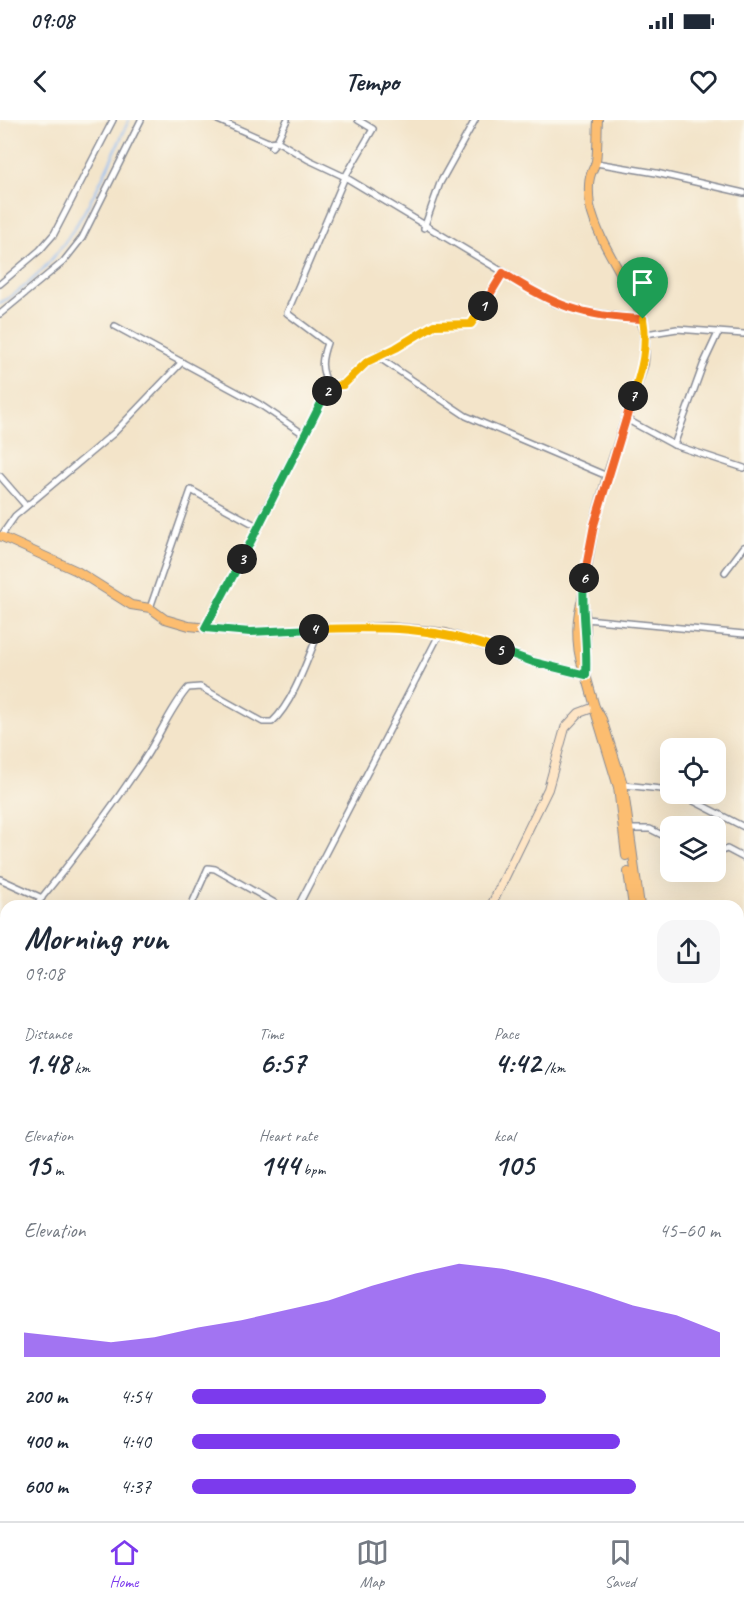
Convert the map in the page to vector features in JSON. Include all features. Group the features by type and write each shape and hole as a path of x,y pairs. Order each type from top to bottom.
{"main road":[{"path":"598,120 596,163 590,175 590,204 599,232 634,296 646,334 644,364 607,476 588,552 578,614 579,650 581,665 595,707 596,720 618,787 632,900"},
{"path":"1,536 77,571 131,605 150,608 165,619 205,628 250,632 389,627 440,633 478,642 533,662 586,675"},
{"path":"582,599 586,619 586,675"},
{"path":"595,707 605,726 624,785 639,900"}],"street":[{"path":"0,284 40,250 54,234 113,120"},
{"path":"0,314 63,262 82,238 141,120"},
{"path":"218,120 268,141 278,141 309,160 345,177 424,228 536,294 568,309 643,319"},
{"path":"272,147 278,141 287,120"},
{"path":"330,386 322,373 321,361 327,343 287,313 345,177 373,129 358,120"},
{"path":"424,228 440,183 475,120"},
{"path":"596,163 657,173 744,193"},
{"path":"330,386 343,385 367,362 434,325 471,324 503,273"},
{"path":"115,326 259,404 304,435"},
{"path":"646,334 676,329 744,334"},
{"path":"674,445 717,333"},
{"path":"378,357 466,417 607,476"},
{"path":"1,536 15,516 114,433 182,362"},
{"path":"205,628 330,386"},
{"path":"626,419 674,445 744,468"},
{"path":"0,476 26,506"},
{"path":"150,608 191,490 259,527"},
{"path":"724,572 744,547"},
{"path":"586,619 744,634"},
{"path":"0,879 42,898 113,806 150,750 176,702 188,688 200,687 263,722 272,722 280,713 295,685 320,629"},
{"path":"301,900 440,633"},
{"path":"494,900 548,789 565,728 579,713 595,707"},
{"path":"624,785 660,789"},
{"path":"699,804 744,827"},
{"path":"630,829 650,829 660,834"},
{"path":"726,849 744,858"},
{"path":"194,900 208,868 215,869 269,900"}],"waterway":[{"path":"0,303 23,288 62,247 93,197 129,120"}],"route":[{"path":"503,273 536,294 568,309 643,319 646,334 644,364 607,476 588,552 582,599 586,619 586,675 533,662 446,633 422,630 389,627 250,632 205,628 259,527 264,512 314,412 330,386 343,385 351,375 373,358 396,348 434,325 471,324 503,273"}]}
